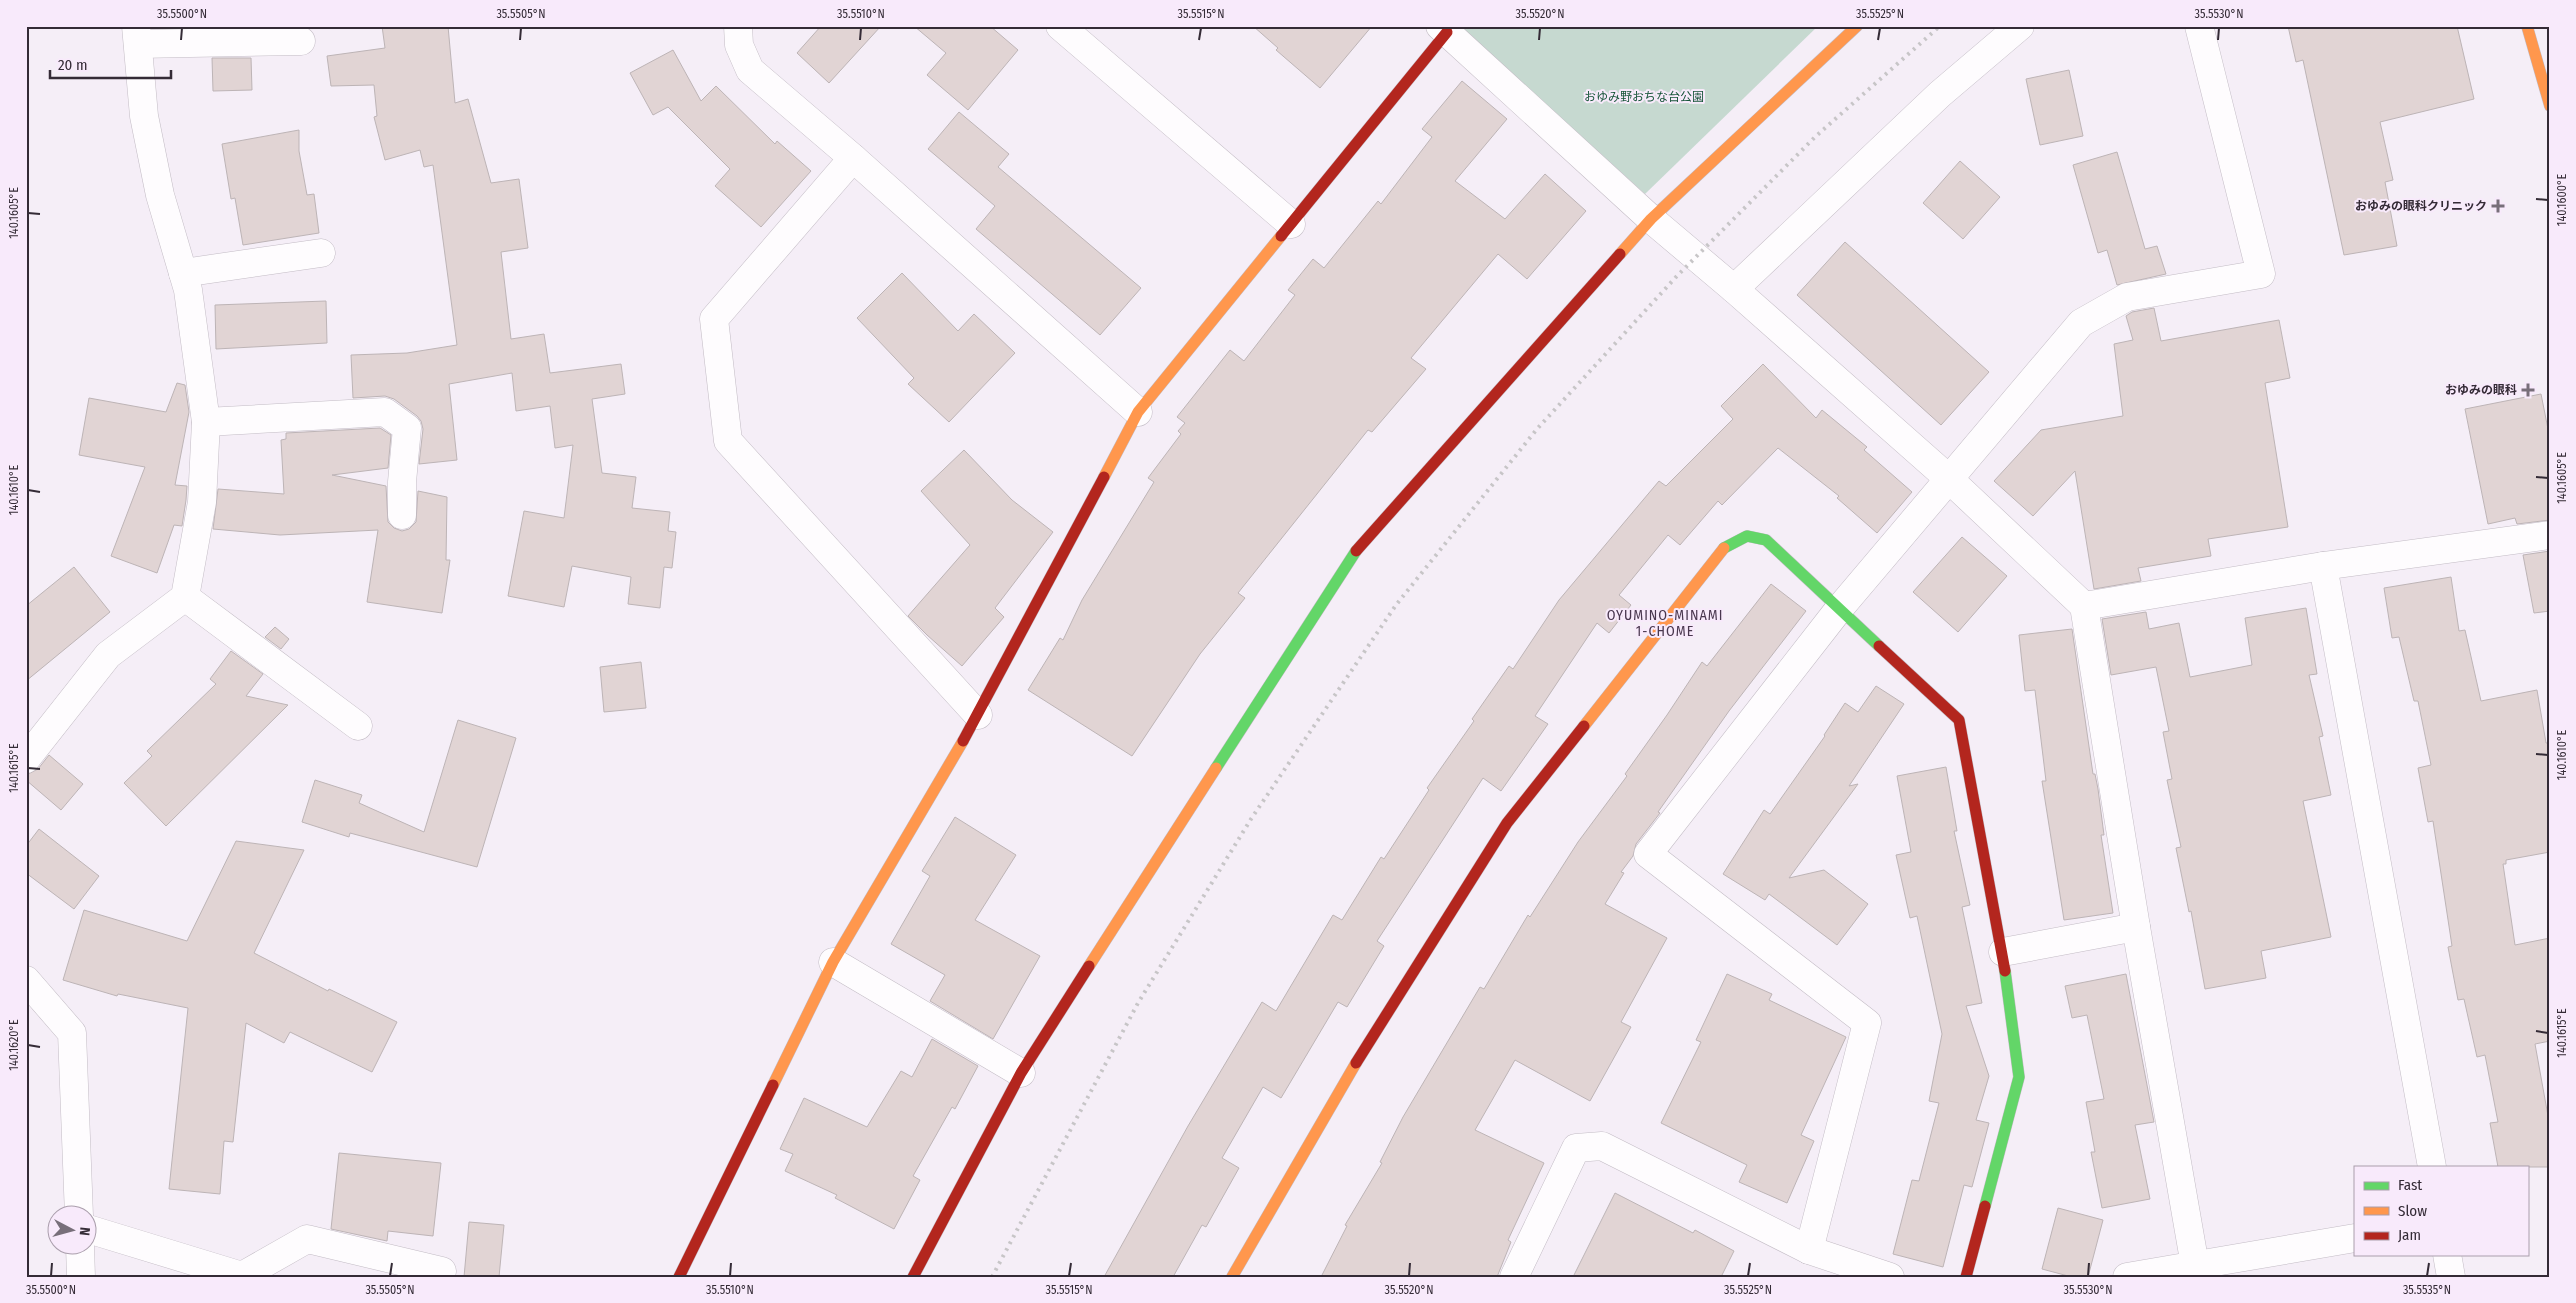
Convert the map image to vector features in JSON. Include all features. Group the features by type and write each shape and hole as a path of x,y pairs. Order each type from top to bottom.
{"street":[{"path":"738,26 739,45 750,70 853,158 1138,412"},
{"path":"1060,26 1291,224"},
{"path":"913,1277 1021,1073 1351,557 1651,219 1856,26"},
{"path":"1734,289 1940,94 2020,26"},
{"path":"1809,1250 1867,1023 1648,854 1839,609 2081,323 2127,297 2261,274 2199,26"},
{"path":"2527,26 2550,106"},
{"path":"679,1277 833,962 978,715 1138,412 1291,224 1444,29 1651,219 1734,289 1948,478 2084,606 2136,927 2196,1270"},
{"path":"26,759 108,655 185,597 202,502 206,422 188,290 160,195 146,125 137,35 301,41"},
{"path":"853,158 714,319 728,441 978,715"},
{"path":"183,272 321,252"},
{"path":"206,422 385,412 407,428 402,482 402,515"},
{"path":"2084,606 2323,566 2550,535"},
{"path":"1232,1277 1366,1046 1507,823 1724,548 1747,536 1766,540 1959,720 2003,952 2019,1077 1966,1277"},
{"path":"2323,566 2432,1166"},
{"path":"185,597 358,726"},
{"path":"2003,952 2136,927"},
{"path":"833,962 1021,1073"},
{"path":"26,980 72,1033 79,1206"},
{"path":"1514,1277 1576,1148 1602,1146 1809,1250 1890,1277"},
{"path":"98,1232 242,1276 307,1239 442,1271"},
{"path":"2127,1277 2196,1270 2354,1238"},
{"path":"80,1256 81,1277"},
{"path":"2447,1256 2451,1277"}],"green space":[{"name":"おゆみ野おちな台公園","path":"1458,26 1818,26 1645,194"}],"building":[{"path":"382,26 448,26 455,103 468,99 491,183 519,179 528,248 501,252 511,339 544,334 550,373 621,364 625,394 592,399 602,473 636,477 632,508 670,512 668,531 676,532 672,568 664,567 660,608 628,604 631,577 572,566 564,607 508,596 524,511 564,518 573,445 555,448 550,406 516,411 512,373 449,384 457,460 419,464 423,429 421,421 417,416 394,399 385,396 353,398 351,355 407,353 457,345 433,165 424,167 420,150 385,160 374,117 377,116 374,85 331,86 327,56 385,48"},
{"path":"821,26 881,26 829,83 797,53"},
{"path":"914,26 990,26 1018,50 968,110 927,75 946,53"},
{"path":"1253,26 1372,26 1320,88 1276,50 1278,48"},
{"path":"2288,26 2457,26 2474,99 2380,122 2393,180 2385,182 2397,246 2344,255 2303,60 2296,62"},
{"path":"673,50 701,101 716,86 775,144 777,141 811,171 761,227 715,186 730,169 668,107 653,115 630,73"},
{"path":"212,58 251,58 252,90 213,91"},
{"path":"2069,70 2083,136 2040,145 2026,79"},
{"path":"1462,81 1507,119 1455,181 1505,219 1545,174 1586,211 1527,279 1498,254 1411,358 1426,369 1372,432 1368,430 1238,593 1245,598 1200,654 1132,756 1028,690 1060,638 1063,640 1082,600 1154,482 1148,478 1181,434 1178,431 1185,423 1177,417 1230,350 1244,361 1295,295 1288,290 1313,259 1324,268 1378,201 1381,204 1432,137 1422,129"},
{"path":"959,112 1009,154 998,167 1141,288 1100,335 976,229 995,206 928,149"},
{"path":"299,130 299,151 307,195 314,194 319,233 243,245 235,198 231,199 222,144"},
{"path":"2117,152 2145,249 2157,246 2166,274 2117,285 2107,250 2098,253 2073,165"},
{"path":"1960,161 2000,197 1963,239 1923,203"},
{"path":"1845,242 1989,372 1941,425 1797,295"},
{"path":"902,273 958,331 974,314 1015,353 949,422 908,384 914,378 857,318"},
{"path":"326,301 327,343 216,349 215,305"},
{"path":"2154,308 2161,341 2279,320 2290,378 2265,383 2288,527 2208,539 2211,556 2138,568 2141,581 2094,589 2075,471 2033,516 1994,481 2041,430 2123,416 2114,344 2133,340 2126,316 2132,312"},
{"path":"1763,364 1816,418 1822,410 1867,447 1864,450 1912,492 1877,533 1837,498 1839,496 1778,448 1722,505 1718,501 1680,545 1668,535 1619,595 1631,605 1609,633 1597,623 1535,716 1548,724 1501,791 1483,778 1377,941 1384,946 1347,1007 1338,1002 1281,1098 1263,1087 1222,1158 1239,1168 1206,1227 1202,1225 1173,1277 1104,1277 1188,1126 1262,1002 1276,1011 1333,915 1342,920 1381,857 1384,859 1429,790 1427,788 1474,721 1472,719 1509,666 1513,669 1559,600 1659,481 1666,486 1733,419 1721,406"},
{"path":"177,383 185,385 189,412 175,485 187,486 186,500 182,526 174,525 157,573 111,556 145,467 79,455 89,398 166,412"},
{"path":"2541,394 2550,439 2550,520 2517,524 2515,518 2488,524 2465,409"},
{"path":"380,428 391,435 388,468 332,475 386,486 388,522 394,528 402,531 409,529 416,522 418,491 447,497 446,560 450,560 442,613 367,602 378,530 280,535 213,529 218,489 284,494 281,440 286,439 286,433"},
{"path":"964,450 1012,500 1053,532 995,608 1004,617 962,666 908,616 970,545 921,491"},
{"path":"1962,537 2007,576 1958,632 1913,592"},
{"path":"2550,551 2550,611 2534,613 2523,555"},
{"path":"74,567 110,612 26,681 26,606"},
{"path":"2451,577 2459,631 2465,630 2481,701 2537,690 2546,743 2550,743 2550,852 2506,860 2506,864 2503,864 2515,945 2550,938 2550,1041 2535,1044 2550,1127 2550,1167 2498,1166 2490,1123 2498,1122 2485,1055 2477,1057 2464,999 2458,1000 2448,947 2452,946 2433,821 2428,822 2418,768 2431,765 2418,701 2414,701 2399,637 2392,638 2384,588"},
{"path":"1771,584 1806,611 1729,711 1658,812 1660,813 1636,844 1633,856 1621,872 1624,873 1605,904 1667,938 1621,1022 1631,1027 1590,1101 1515,1060 1475,1130 1544,1163 1508,1240 1511,1242 1497,1277 1321,1277 1347,1226 1345,1225 1382,1163 1380,1162 1403,1117 1480,987 1484,989 1528,915 1530,917 1578,842 1627,776 1625,774 1702,662 1707,666"},
{"path":"2306,608 2317,674 2309,675 2323,736 2319,737 2331,795 2303,801 2331,937 2261,951 2266,978 2205,989 2191,911 2189,912 2176,848 2181,847 2167,780 2172,779 2163,732 2169,731 2156,667 2111,675 2102,619 2146,612 2149,629 2179,623 2190,677 2252,665 2245,618"},
{"path":"275,627 289,639 281,649 265,637"},
{"path":"2072,629 2093,774 2095,774 2098,789 2104,835 2101,835 2113,913 2064,920 2042,781 2046,781 2035,690 2025,691 2019,635"},
{"path":"231,651 263,674 246,696 288,705 166,826 124,783 152,756 147,751 216,684 210,679"},
{"path":"641,662 646,708 604,712 600,667"},
{"path":"1876,686 1904,704 1849,786 1858,784 1789,878 1824,870 1868,904 1837,945 1769,894 1765,900 1723,874 1764,810 1770,814 1825,736 1845,703 1858,712"},
{"path":"458,720 516,738 477,867 350,833 349,837 302,822 315,780 362,795 359,803 424,832"},
{"path":"49,755 83,784 61,810 26,780 28,774 38,769"},
{"path":"1946,767 1957,831 1954,831 1970,905 1962,907 1982,1003 1966,1006 1989,1076 1976,1120 1989,1123 1972,1187 1964,1185 1943,1267 1893,1254 1912,1180 1919,1181 1939,1103 1929,1101 1942,1034 1917,916 1910,918 1896,855 1911,852 1897,776"},
{"path":"955,817 1016,855 975,920 1040,956 993,1039 930,1001 945,975 891,944 930,876 922,871"},
{"path":"39,829 99,876 74,909 26,873 26,846"},
{"path":"236,841 304,850 254,953 328,991 329,989 397,1022 372,1072 290,1032 284,1043 246,1023 233,1142 224,1141 220,1194 169,1189 188,1008 118,994 117,996 63,980 84,910 187,941"},
{"path":"1727,974 1772,994 1769,1000 1846,1037 1801,1135 1814,1141 1787,1203 1739,1182 1747,1165 1661,1123 1701,1042 1696,1040"},
{"path":"2126,974 2154,1122 2135,1125 2150,1199 2102,1208 2091,1152 2095,1152 2086,1102 2104,1099 2087,1015 2072,1018 2065,986"},
{"path":"932,1039 978,1066 955,1109 952,1107 913,1176 920,1180 894,1229 835,1198 837,1195 785,1171 793,1154 780,1149 804,1098 867,1127 901,1071 912,1077"},
{"path":"339,1153 441,1163 433,1236 388,1231 387,1241 331,1229"},
{"path":"1615,1193 1693,1233 1695,1230 1734,1251 1721,1277 1573,1277"},
{"path":"2058,1208 2103,1220 2088,1277 2072,1277 2042,1269"},
{"path":"469,1222 504,1225 499,1277 464,1277"}],"railway":[{"path":"992,1277 1138,1003 1251,819 1396,605 1537,429 1676,277 1815,137 1940,26"}],"traffic: fast":[{"path":"1724,548 1747,536 1766,540 1879,646"},
{"path":"1216,768 1356,551"},
{"path":"1985,1206 2019,1077 2005,971"}],"traffic: slow":[{"path":"1620,254 1651,219 1857,26"},
{"path":"2527,26 2550,106"},
{"path":"1104,477 1138,412 1281,236"},
{"path":"1584,726 1724,548"},
{"path":"773,1085 833,962 963,741"},
{"path":"1089,966 1216,768"},
{"path":"1232,1277 1356,1063"}],"traffic: jam":[{"path":"1281,236 1447,32"},
{"path":"1356,551 1620,254"},
{"path":"963,741 1104,477"},
{"path":"1879,646 1959,720 2005,971"},
{"path":"1356,1063 1507,823 1584,726"},
{"path":"913,1277 1021,1073 1089,966"},
{"path":"679,1277 773,1085"},
{"path":"1966,1277 1985,1206"}],"place":[{"name":"おゆみの眼科クリニック","path":"2498,206"},
{"name":"おゆみの眼科","path":"2528,390"}],"district":[{"name":"OYUMINO-MINAMI 1-CHOME","path":"1665,624"}]}
